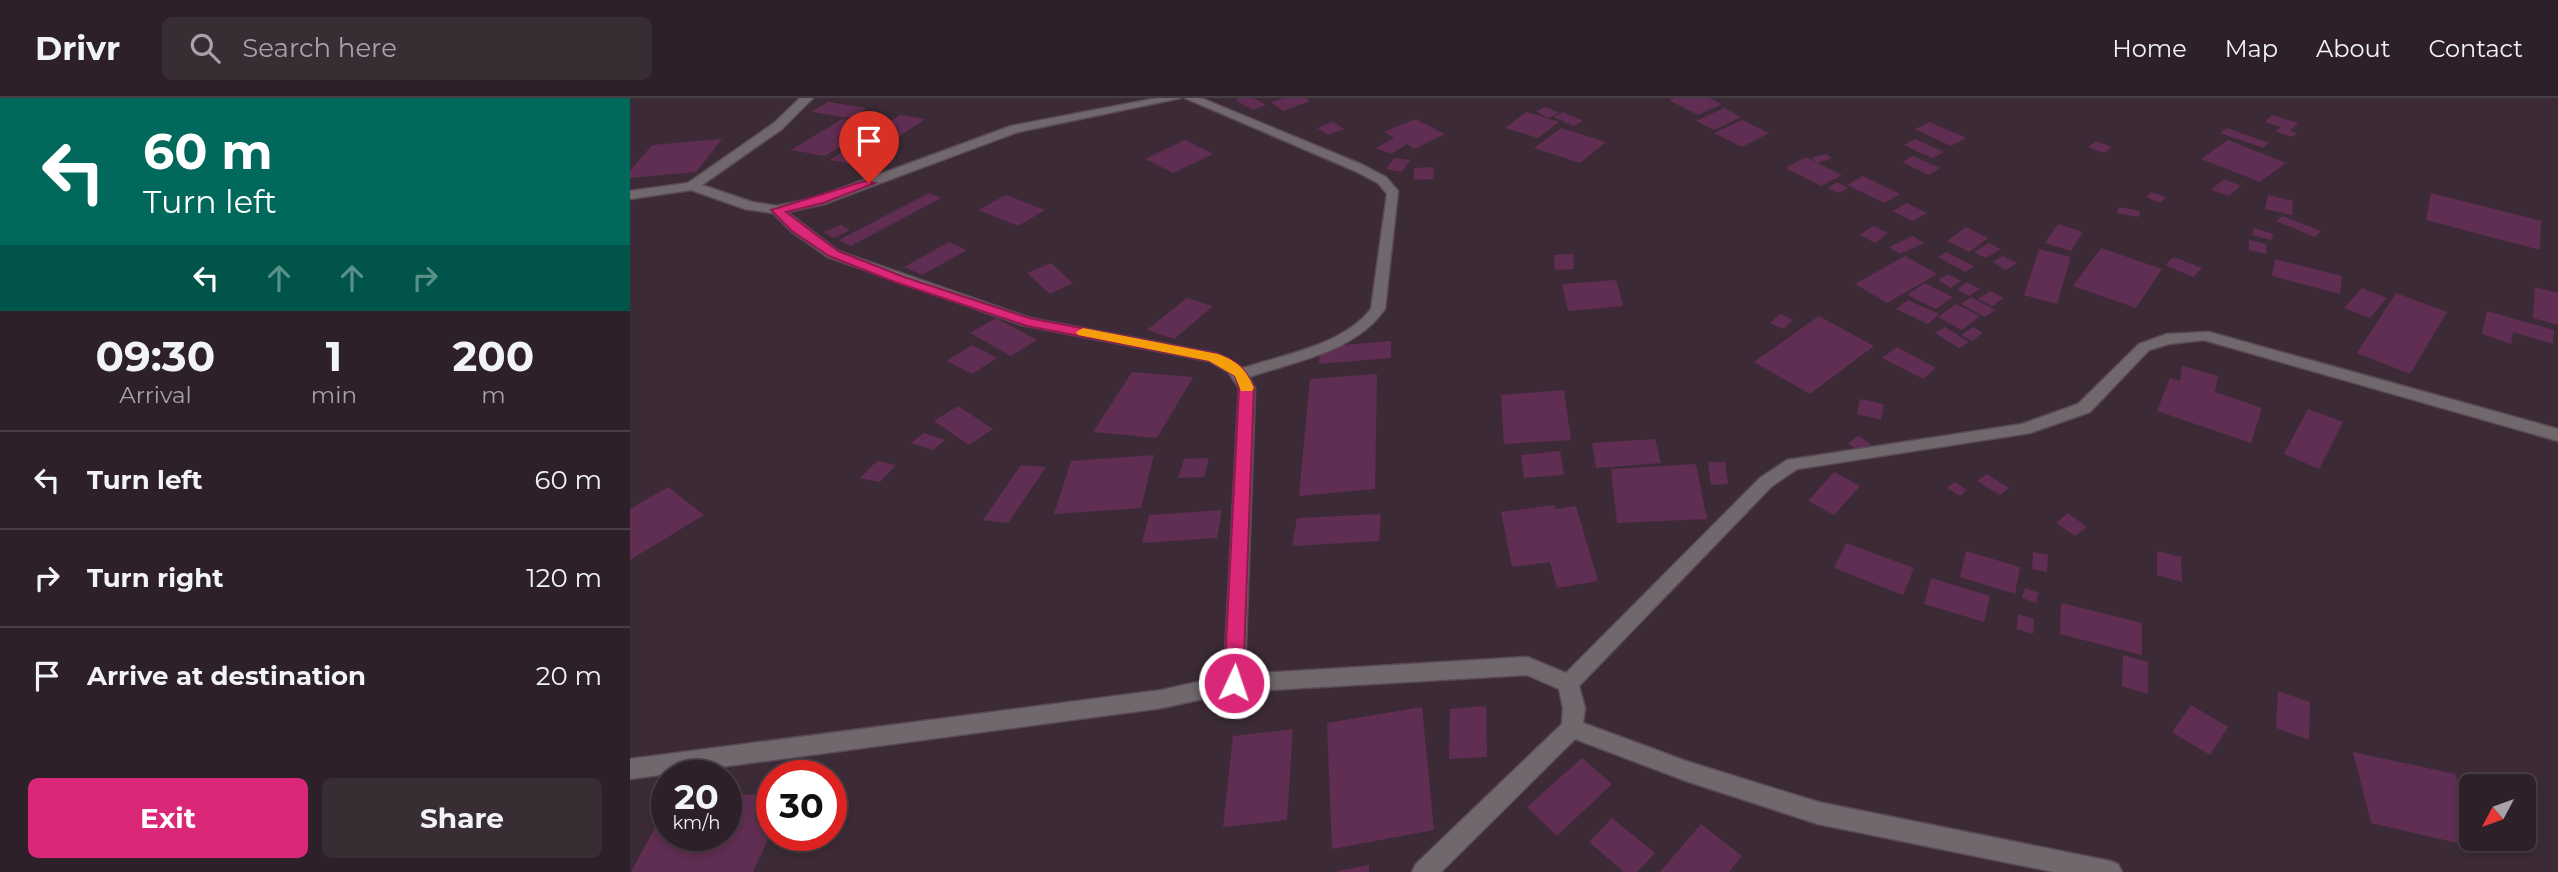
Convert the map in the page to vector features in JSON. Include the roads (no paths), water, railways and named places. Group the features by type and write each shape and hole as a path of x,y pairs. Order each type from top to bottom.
{"street":[{"path":"630,195 692,186 778,126 807,98"},
{"path":"692,186 750,206 777,210 819,201 1015,129 1175,98"},
{"path":"1191,98 1359,168 1382,180 1393,194 1378,309 1373,320 1343,338 1241,374"},
{"path":"777,210 796,228 833,254 899,279 1027,322 1213,357 1228,363 1241,374 1247,388 1234,683"},
{"path":"1568,684 1766,482 1793,464 2024,429 2056,421 2084,408 2144,347 2167,339 2204,335 2558,435"},
{"path":"630,769 1162,698 1234,683 1527,666 1547,672 1568,684 1574,708 1572,728 1424,872"},
{"path":"1572,728 1686,771 1818,813 2110,872"}]}
